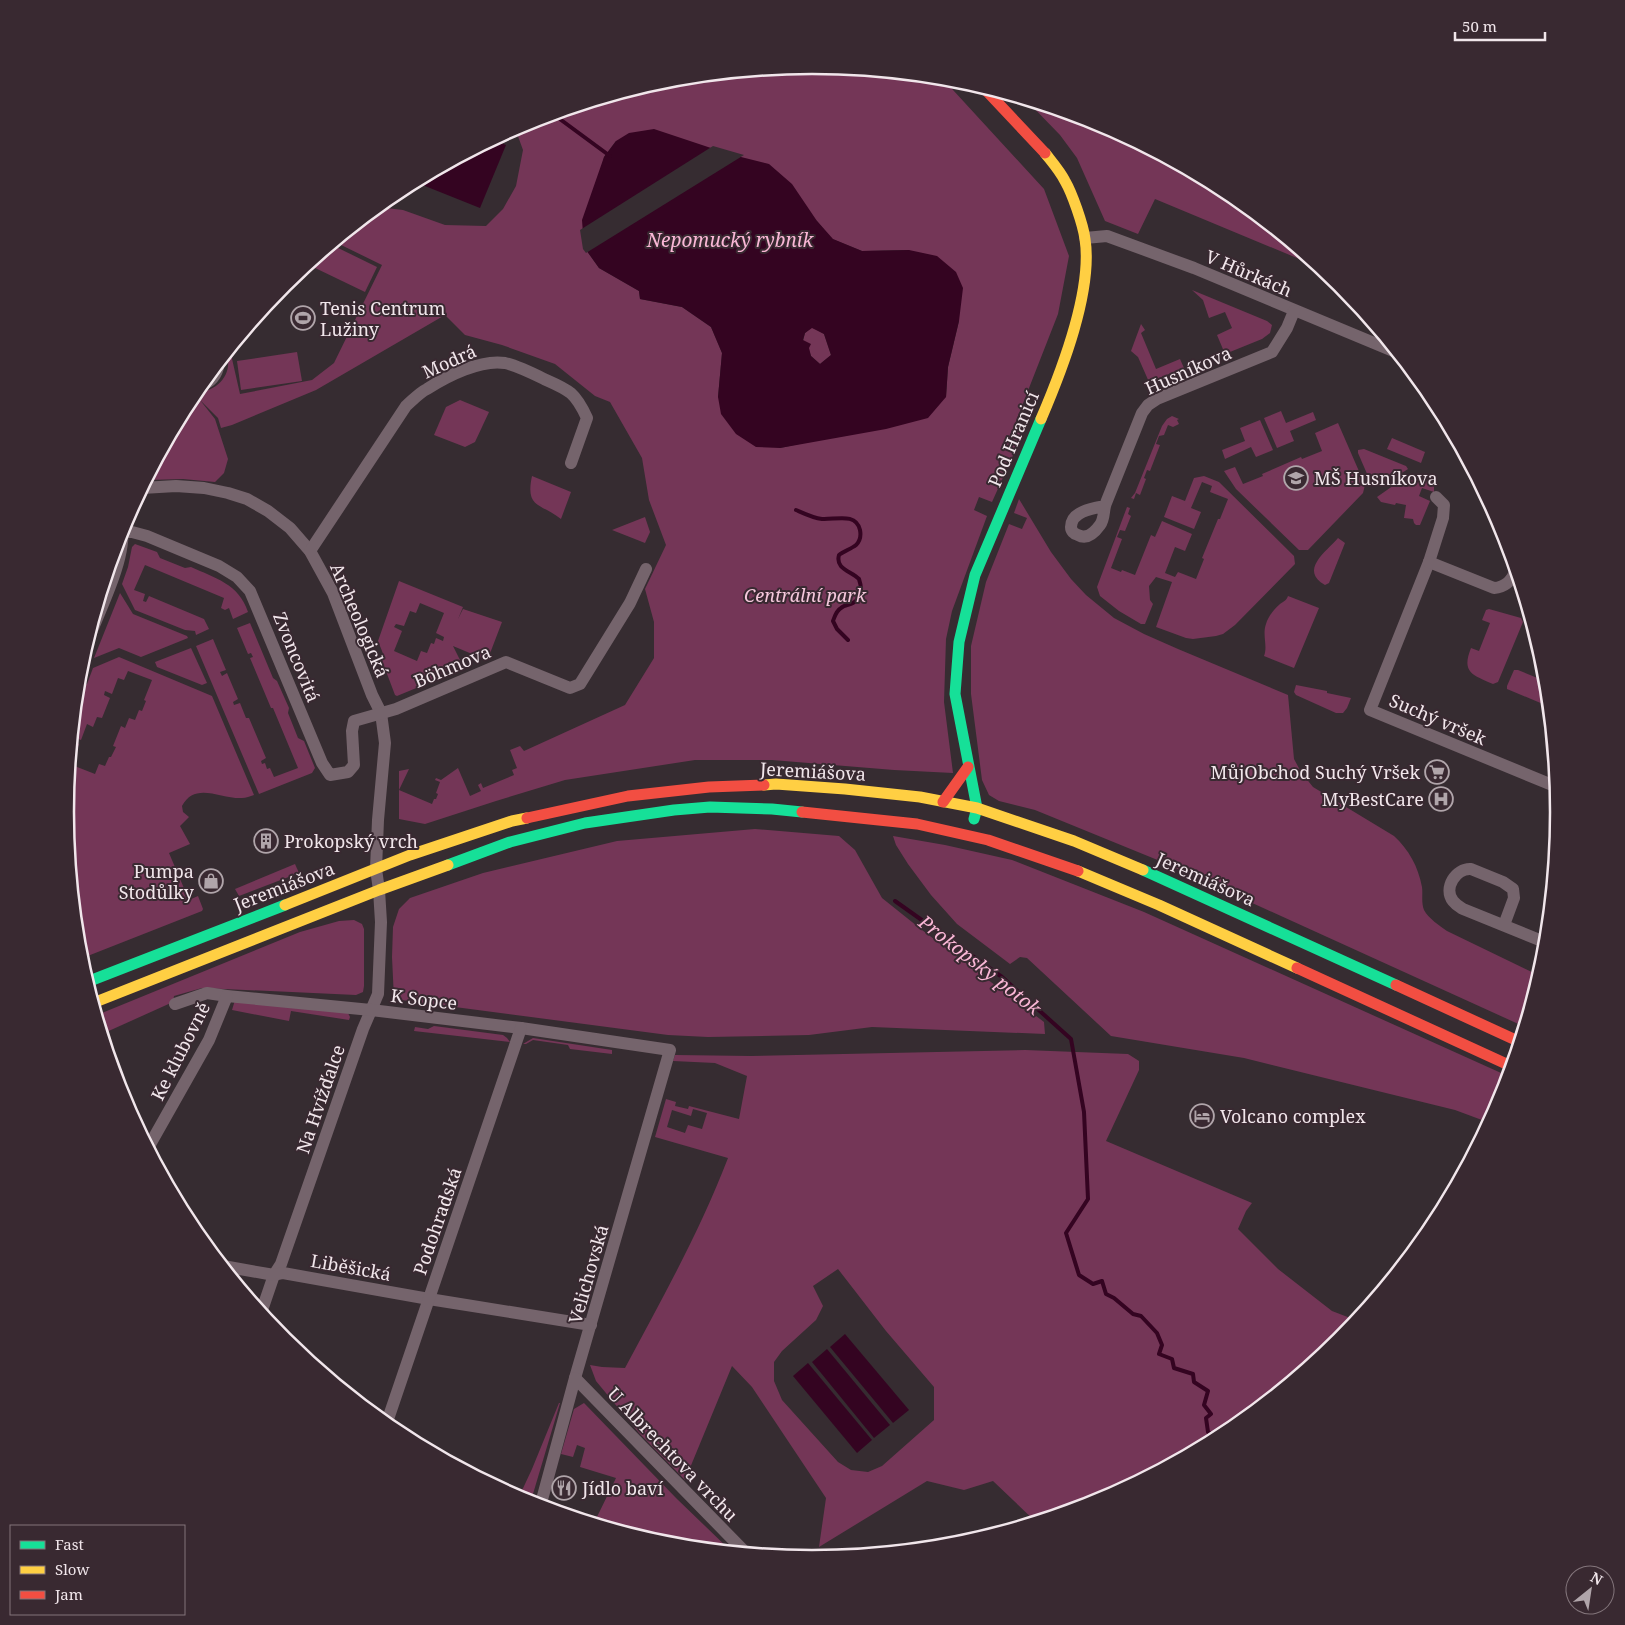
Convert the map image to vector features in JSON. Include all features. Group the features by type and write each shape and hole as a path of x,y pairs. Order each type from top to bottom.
{"main road":[{"name":"Pod Hranicí","path":"969,835 977,808 955,694 959,642 975,576 1054,386 1076,323 1085,278 1085,238 1065,180 1044,151 992,96"},
{"path":"943,802 968,767"},
{"name":"Jeremiášova","path":"93,980 419,851 503,824 628,796 709,787 776,784 920,797 977,808 1074,841 1166,880 1515,1040"},
{"path":"98,1001 379,890 510,842 585,823 674,810 710,807 772,808 917,824 969,835 1071,868 1159,905 1507,1064"}],"street":[{"name":"V Hůrkách","path":"1085,238 1106,236 1194,268 1387,349"},
{"name":"Husníkova","path":"1105,506 1142,413 1148,405 1157,399 1272,352 1294,311"},
{"name":"Modrá","path":"310,551 406,406 426,389 456,373 488,362 505,363 525,370 568,390 581,404 587,418 571,463"},
{"name":"Archeologická","path":"149,488 176,486 204,488 228,493 247,500 290,528 310,551 333,593 372,695 381,713 385,743 378,820 376,869 379,890"},
{"name":"Suchý vršek","path":"1436,497 1444,505 1445,512 1429,562 1370,710 1550,784"},
{"name":"Zvoncovitá","path":"130,531 147,536 219,566 237,577 250,591 322,763 330,775 348,772 354,765 352,731 354,721 381,713"},
{"path":"112,578 120,555"},
{"path":"1429,562 1494,588 1507,584 1513,577"},
{"name":"Böhmova","path":"381,713 506,662 570,688 580,684 630,602 646,569"},
{"path":"1504,925 1514,898 1513,889 1503,882 1471,869 1465,869 1457,873 1452,881 1450,891 1453,902 1463,909 1540,940"},
{"name":"Na Hvížďalce","path":"263,1307 274,1274 281,1264 363,1029 378,994 381,922 379,890"},
{"name":"K Sopce","path":"176,1004 207,993 520,1028 670,1050"},
{"name":"Ke klubovně","path":"151,1142 209,1040 226,996"},
{"name":"Podohradská","path":"389,1417 520,1028"},
{"name":"Velichovská","path":"542,1500 575,1378 670,1050"},
{"name":"Liběšická","path":"230,1267 274,1274 283,1273 591,1325"},
{"name":"U Albrechtova vrchu","path":"575,1378 740,1547"}],"green space":[{"name":"Centrální park","path":"764,75 861,75 950,87 1044,189 1069,256 1058,314 1013,429 1023,433 992,502 979,497 974,510 987,516 952,611 946,639 944,702 953,773 772,760 695,760 565,780 425,824 399,819 399,790 432,804 438,794 436,793 440,782 435,780 436,778 441,780 458,768 470,796 481,791 478,785 481,783 483,788 514,775 512,770 517,768 510,750 520,746 524,751 625,705 654,658 654,622 645,589 666,545 649,500 642,458 610,402 595,396 555,364 502,345 465,335 445,315 316,390 232,425 221,428 218,418 200,400 215,419 228,459 224,473 215,482 183,479 153,480 198,402 206,391 216,386 225,376 228,361 231,356 240,394 312,380 334,363 382,265 340,245 388,208 403,210 445,225 486,226 503,209 516,186 523,150 518,136 530,130 575,113 621,99 668,88","holes":["616,141 817,221 832,239 862,251 909,250 959,321 948,367 946,397 818,440 780,448 718,397 722,353 711,327 682,307 640,299 639,291 599,268 584,247 604,157"]},
{"path":"1034,108 1095,130 1139,150 1182,173 1223,198 1262,226 1304,261 1155,199 1138,234 1105,221 1077,158 1060,135"},
{"path":"337,247 377,267 365,292 314,267"},
{"path":"1192,290 1267,321 1272,325 1270,333 1262,339 1225,354 1217,335 1232,328 1225,312 1209,318 1203,300"},
{"path":"1141,324 1145,330 1141,333 1156,369 1180,359 1184,368 1149,382 1138,357 1131,351"},
{"path":"812,327 824,334 831,355 820,364 811,356 803,341 805,333"},
{"path":"297,352 302,381 241,390 237,361"},
{"path":"460,400 489,412 475,442 465,447 434,435 446,407"},
{"path":"1281,411 1286,423 1313,412 1316,420 1290,431 1294,441 1277,448 1264,418"},
{"path":"1172,416 1179,419 1177,420 1179,424 1173,427 1168,425 1164,435 1159,436 1156,444 1160,445 1150,471 1147,470 1140,495 1136,493 1134,499 1131,498 1135,493 1162,426"},
{"path":"1260,420 1273,450 1256,457 1251,447 1225,459 1222,450 1245,441 1240,428"},
{"name":"MŠ Husníkova","path":"1338,423 1365,485 1363,493 1308,550 1299,550 1236,489 1224,471 1235,467 1243,484 1263,476 1262,474 1301,457 1302,459 1322,451 1315,433"},
{"path":"1392,438 1425,452 1421,463 1387,449"},
{"path":"1364,449 1406,466 1408,469 1375,486 1371,483 1358,453 1358,450"},
{"path":"532,476 571,492 561,519 536,504 533,500 530,487"},
{"path":"1204,476 1219,482 1294,556 1295,564 1235,625 1223,634 1193,639 1156,627 1172,582 1156,577 1149,586 1150,600 1153,604 1145,624 1141,624 1119,611 1100,596 1097,587 1127,507 1130,508 1128,514 1131,516 1125,531 1120,530 1117,537 1122,539 1111,568 1135,575 1151,535 1155,537 1162,521 1192,534 1185,551 1175,547 1165,573 1175,577 1178,572 1196,579 1204,559 1202,558 1228,499 1210,492 1212,486 1202,482 1191,508 1201,512 1194,529 1164,517 1172,496 1185,501 1194,478"},
{"path":"1407,480 1425,481 1434,486 1434,492 1422,488 1419,496 1430,501 1420,525 1416,525 1413,519 1404,518 1406,505 1381,502 1377,497 1397,483"},
{"path":"1019,499 1051,552 1071,579 1086,595 1114,618 1144,634 1288,695 1294,759 1301,772 1313,787 1394,836 1399,841 1412,859 1418,872 1422,887 1423,907 1434,922 1447,931 1533,973 1520,1025 1160,861 1035,810 999,801 989,795 982,780 971,694 971,646 986,582 1009,524 1022,529 1027,518 1014,513"},
{"path":"645,517 650,532 645,543 612,530"},
{"path":"1338,538 1345,543 1329,583 1325,585 1314,573 1315,567 1317,561"},
{"path":"135,544 157,552 160,558 185,568 191,567 225,583 239,595 248,612 233,619 229,608 225,610 221,608 224,598 145,565 134,590 145,594 143,601 146,602 149,596 204,619 209,629 196,635 195,631 185,630 135,610 122,584 132,547"},
{"path":"399,581 463,607 458,619 463,609 502,622 489,656 484,659 453,646 464,668 449,670 438,679 397,696 381,658 384,656 378,641","holes":["420,603 444,613 436,633 444,637 443,641 436,638 434,644 431,643 427,653 421,651 417,661 394,651 402,631 394,627 396,624 404,626 410,611 416,613"]},
{"path":"120,593 133,614 188,638 141,657 119,648 94,658"},
{"path":"1288,596 1319,608 1294,668 1264,656 1267,621 1273,611"},
{"path":"1489,609 1521,618 1523,622 1498,682 1493,684 1471,672 1467,663 1471,648 1479,651 1490,623 1482,620 1486,610"},
{"path":"250,623 273,678 277,681 289,708 288,713 298,738 304,741 315,768 312,773 259,794 196,646 213,639 226,670 220,672 222,676 227,673 238,699 233,702 234,705 240,703 246,718 249,718 266,758 261,761 262,764 265,763 267,769 270,768 274,777 298,768 250,658 253,657 251,653 248,654 237,628"},
{"path":"191,648 207,683 202,685 157,667 155,662"},
{"path":"119,657 212,696 254,795 234,798 209,793 194,794 182,806 183,812 189,817 180,826 190,844 169,853 189,900 198,896 202,911 88,956 75,861 75,766 95,774 99,764 105,766 116,747 113,746 121,726 125,728 129,718 135,720 139,710 142,711 152,680 128,671 124,680 118,678 112,694 105,691 104,695 110,698 102,718 97,717 93,727 87,724 81,740 78,739 80,716 85,685 93,668"},
{"path":"1514,670 1539,679 1543,704 1507,689"},
{"path":"1296,685 1351,698 1343,713 1336,713 1296,695 1294,692"},
{"path":"409,769 399,790 399,771"},
{"path":"755,829 839,836 855,850 882,898 1044,1022 1045,1034 872,1027 809,1035 708,1037 668,1035 394,999 393,927 399,909 410,898 483,873 617,841"},
{"path":"893,836 1012,860 1144,912 1503,1074 1495,1095 1483,1121 1455,1110 1244,1058 1111,1036 1027,958 1020,957 1010,964 957,924 931,895 896,845"},
{"path":"295,864 299,873 239,896 235,889"},
{"path":"354,920 362,924 364,929 363,992 356,995 202,988 174,996 173,1002 107,1032 102,1013 300,932 339,921"},
{"path":"235,1000 348,1013 350,1017 349,1020 291,1011 289,1021 232,1010"},
{"path":"434,1026 503,1035 510,1042 414,1031 415,1027 428,1029"},
{"path":"533,1038 612,1050 612,1054 570,1049 568,1045 533,1040 523,1044"},
{"path":"1025,1050 1128,1054 1139,1061 1139,1070 1106,1141 1252,1203 1238,1229 1278,1269 1332,1311 1351,1318 1300,1368 1223,1427 1139,1475 1095,1495 1031,1518 993,1481 964,1490 927,1481 819,1547 826,1498 752,1387 732,1366 685,1480 639,1433 596,1381 590,1365 625,1368 693,1238 728,1158 655,1137 666,1099 676,1102 675,1106 688,1109 689,1106 739,1119 747,1076 715,1063 673,1061 675,1055 751,1056","holes":["693,1109 707,1113 702,1129 688,1125 685,1133 667,1127 672,1110 691,1116","838,1269 886,1331 934,1387 934,1420 882,1466 868,1472 851,1470 838,1462 782,1400 774,1381 774,1362 782,1351 816,1320 823,1306 813,1286"]},
{"path":"560,1403 532,1496 522,1491"},
{"path":"584,1403 677,1499 726,1546 668,1537 596,1518 616,1478 580,1467 585,1448 577,1445 573,1457 561,1454 574,1409"}],"water":[{"name":"Nepomucký rybník","path":"654,129 729,154 769,164 792,184 817,221 833,239 862,251 909,250 937,256 956,272 963,288 959,321 948,367 946,397 928,418 886,429 780,448 756,447 736,434 721,414 718,397 722,353 711,327 682,307 640,299 639,291 599,268 584,247 582,220 604,157 616,141 629,133","holes":["812,328 824,334 831,355 820,364 811,356 809,348 811,344 803,340 805,333"]},
{"path":"501,143 506,145 480,208 423,185"},
{"path":"845,1334 909,1410 893,1423 830,1347"},
{"path":"827,1349 890,1425 874,1438 812,1362"},
{"path":"808,1363 872,1440 857,1453 793,1376"}],"pier":[{"path":"713,146 744,155 586,253 583,249 580,230"}],"waterway":[{"name":"Prokopský potok","path":"560,119 610,156"},
{"path":"796,510 819,518 850,519 858,524 860,538 854,546 839,555 838,560 841,567 859,579 861,586 859,598 839,609 833,621 837,629 848,640"},
{"name":"Prokopský potok","path":"895,901 1002,977 1071,1039 1084,1112 1088,1199 1066,1233 1079,1275 1093,1284 1102,1281 1106,1294 1114,1298 1133,1314 1141,1316 1157,1333 1162,1345 1159,1354 1172,1359 1174,1368 1193,1374 1194,1382 1208,1391 1204,1405 1211,1414 1206,1418 1208,1432 1211,1434"}],"traffic: fast":[{"path":"974,819 977,808 955,694 959,642 975,575 1041,419"},
{"path":"448,865 510,842 585,823 674,810 710,807 802,812"},
{"path":"1143,870 1396,985"},
{"path":"93,980 285,905"}],"traffic: slow":[{"path":"1041,419 1058,378 1074,330 1080,306 1086,260 1084,233 1074,201 1063,177 1045,153"},
{"path":"764,785 776,784 845,789 920,797 977,808 1074,841 1143,870"},
{"path":"285,905 410,855 512,821 527,818"},
{"path":"98,1001 379,890 448,865"},
{"path":"1078,871 1159,905 1297,968"}],"traffic: jam":[{"path":"991,96 1045,153"},
{"path":"943,802 968,767"},
{"path":"527,818 628,796 709,787 764,785"},
{"path":"802,812 917,824 988,840 1078,871"},
{"path":"1297,968 1507,1064"},
{"path":"1396,985 1515,1040"}],"place":[{"name":"Tenis Centrum Lužiny","path":"303,318"},
{"name":"MŠ Husníkova","path":"1296,478"},
{"name":"MůjObchod Suchý Vršek","path":"1437,772"},
{"name":"MyBestCare","path":"1441,799"},
{"name":"Prokopský vrch","path":"266,841"},
{"name":"Pumpa Stodůlky","path":"211,881"},
{"name":"Volcano complex","path":"1202,1116"},
{"name":"Jídlo baví","path":"564,1488"}]}
